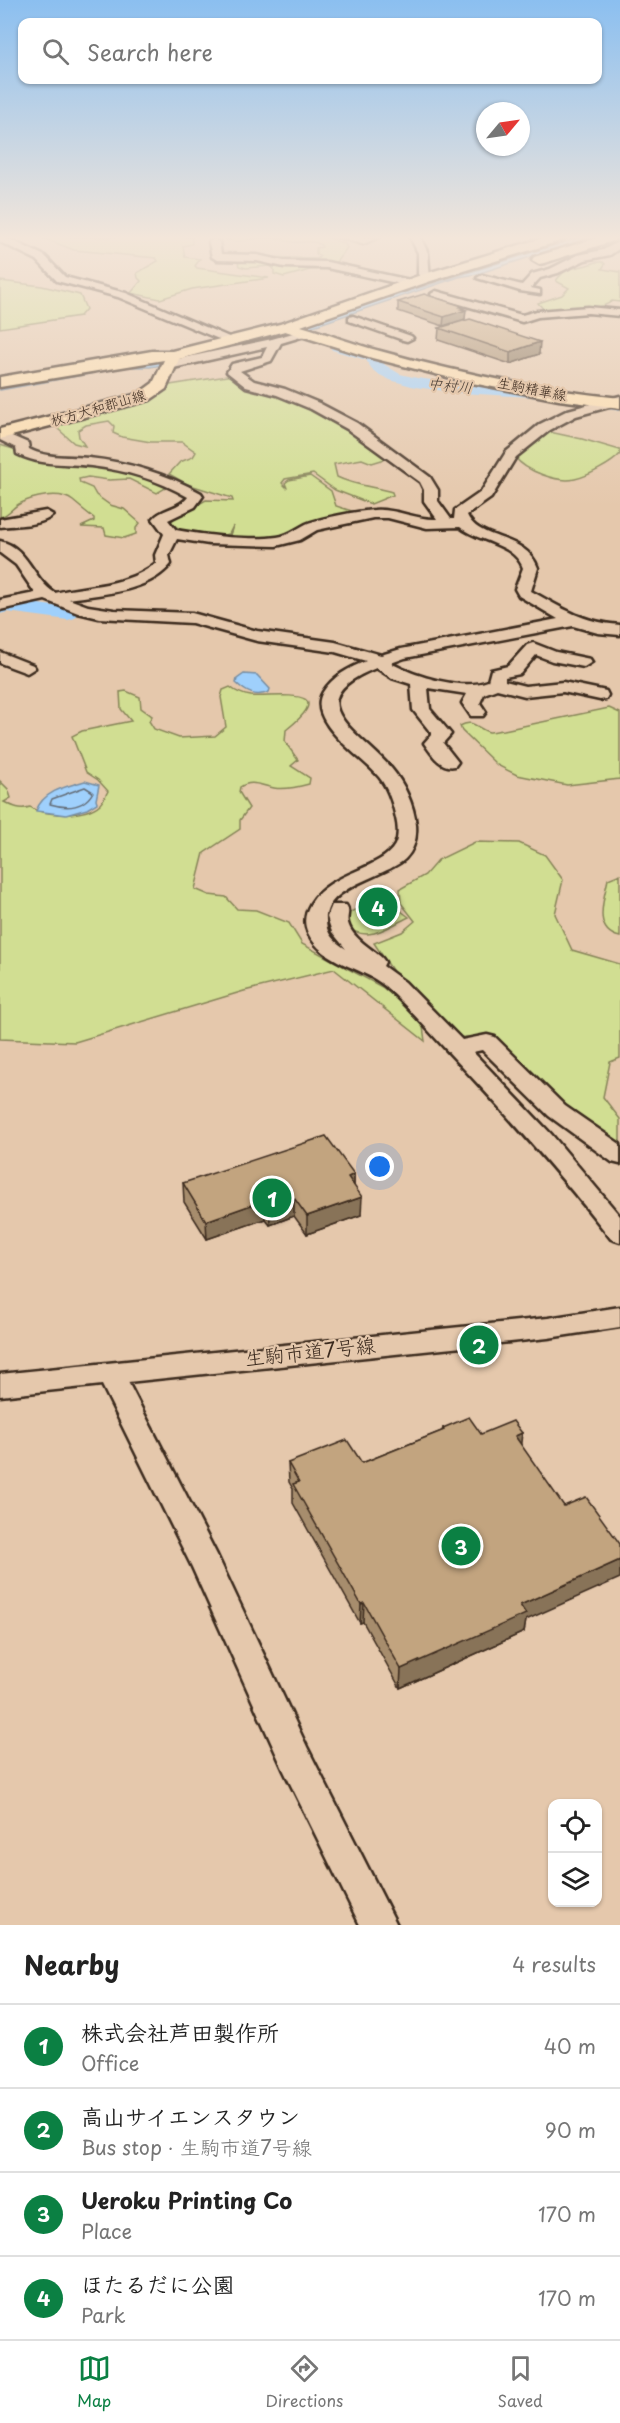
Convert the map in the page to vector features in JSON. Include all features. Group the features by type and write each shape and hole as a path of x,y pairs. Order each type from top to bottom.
{"main road":[{"path":"296,330 304,327"},
{"path":"0,382 152,356 172,359 230,340 312,327"},
{"name":"生駒精華線","path":"296,330 356,350 440,370 563,396 611,403"},
{"name":"枚方大和郡山線","path":"0,434 144,397 160,386 172,359"}],"street":[{"path":"198,327 230,340"},
{"path":"375,327 407,338"},
{"path":"172,359 274,342 296,330"},
{"path":"274,342 267,359 236,367 233,369 235,374 250,384 281,392 315,405 376,442 395,460 425,480 431,490 431,501 455,523"},
{"path":"455,523 460,513 486,495 511,455 533,435 556,420 611,403"},
{"path":"0,421 19,429"},
{"path":"0,434 23,446 22,451 27,454 47,459 107,465 146,475 194,494 196,498 189,506 160,519 171,534 209,540 276,542 294,537 312,527 374,514 388,514 427,524 455,523 510,547 524,557 531,571 523,584 524,593 573,621 598,628 620,630"},
{"path":"2,523 46,515"},
{"path":"2,523 7,527 0,543 18,559 32,580 50,596 98,615 206,620 255,635 328,644 355,650 379,661 398,674 419,681 477,691 496,684 525,691 563,687 600,695"},
{"path":"0,605 146,579 164,564 162,555 168,547 171,534"},
{"path":"0,557 9,559 27,570"},
{"path":"573,621 518,633 480,637 379,661 334,684 327,699 329,710 343,734 393,782 407,828 407,841 397,856 342,883 329,893 320,903 314,918 319,935 337,953 378,972 409,997 584,1188 620,1233"},
{"path":"496,684 497,674 514,670 533,648 544,653 584,662"},
{"path":"0,657 27,668"},
{"path":"419,681 424,714 442,734 433,742 449,762"},
{"path":"477,691 471,703 477,711"},
{"path":"339,909 336,916 337,925 344,936 381,967 378,972"},
{"path":"458,1049 476,1042 487,1042 557,1111 620,1156"},
{"name":"生駒市道7号線","path":"0,1385 548,1328 620,1317"},
{"path":"110,1374 206,1564 296,1760 378,1925"}],"green space":[{"path":"233,375 302,401 380,449 385,459 372,463 362,459 334,464 337,477 392,492 393,495 371,504 335,490 313,474 285,479 282,483 287,488 285,483 289,480 310,476 331,491 336,506 358,513 283,539 229,538 233,526 229,534 198,535 176,527 171,522 175,517 206,500 233,501 232,498 187,484 169,474 180,462 193,457 196,452 182,442 151,442 122,437 113,433 114,426 109,421 86,425 78,430 79,437 85,446 74,443 58,429 58,425 66,422 150,400 170,385"},
{"path":"545,431 620,450 620,454 606,465 580,478 568,480 542,475 526,467 515,457"},
{"path":"0,445 127,473 169,486 157,493 129,479 109,480 88,477 79,479 80,483 92,488 96,495 110,505 124,509 140,523 136,528 136,534 124,538 106,535 104,528 81,527 94,521 94,518 73,501 61,496 31,499 0,517"},
{"path":"230,687 251,696 287,696 306,700 308,706 302,716 286,730 285,742 298,760 291,766 310,778 309,784 283,789 253,783 240,787 239,792 249,808 240,820 240,829 204,853 195,889 209,895 226,897 237,909 256,910 289,923 302,944 382,987 422,1020 425,1041 334,969 244,991 75,1042 0,1039 0,781 8,789 11,798 4,802 17,807 30,807 55,814 76,813 94,808 101,803 108,791 86,772 72,736 82,731 131,721 121,709 120,692 126,691 140,697 141,708 152,716 149,721 154,729 179,738 215,736 226,727 221,697 223,690"},
{"path":"609,708 620,713 620,779 567,785 517,775 497,765 462,731 460,726 468,723 491,732"},
{"path":"475,842 519,843 545,855 563,880 555,914 572,950 620,964 620,1058 610,1062 603,1097 620,1119 620,1149 562,1109 495,1038 460,1037 394,973 374,943 402,932 415,921 401,903 400,889 425,875 438,860"},
{"path":"620,874 620,937 611,934 606,928 602,913 608,879"},
{"path":"382,897 409,917 383,930 367,934 351,930 341,924 340,917"}],"water":[{"path":"298,327 311,327 281,337 181,362 150,367 127,367 0,390 0,384 183,358 232,343"},
{"path":"244,674 257,675 270,689 269,692 255,694 243,689 236,683 237,679"},
{"path":"85,781 99,785 97,803 87,809 66,815 36,811 39,804 50,794 63,787"}],"building":[{"path":"494,327 540,342 510,352 439,328"},
{"path":"326,1136 354,1174 348,1177 362,1197 307,1216 294,1198 269,1207 265,1200 206,1221 183,1183"},
{"path":"469,1417 481,1434 513,1421 522,1433 515,1436 564,1506 586,1497 620,1544 620,1560 520,1605 526,1614 401,1669 293,1484 299,1482 288,1463 347,1440 362,1463 444,1430 443,1428"}],"waterway":[{"name":"中村川","path":"337,347 371,357 380,368 395,377 415,383 461,389 531,392 620,406"},
{"path":"0,608 8,606 68,614"}],"place":[{"name":"ほたるだに公園","path":"378,907"},
{"name":"株式会社芦田製作所","path":"272,1198"},
{"name":"高山サイエンスタウン","path":"479,1345"},
{"name":"Ueroku Printing Co","path":"461,1546"}]}
